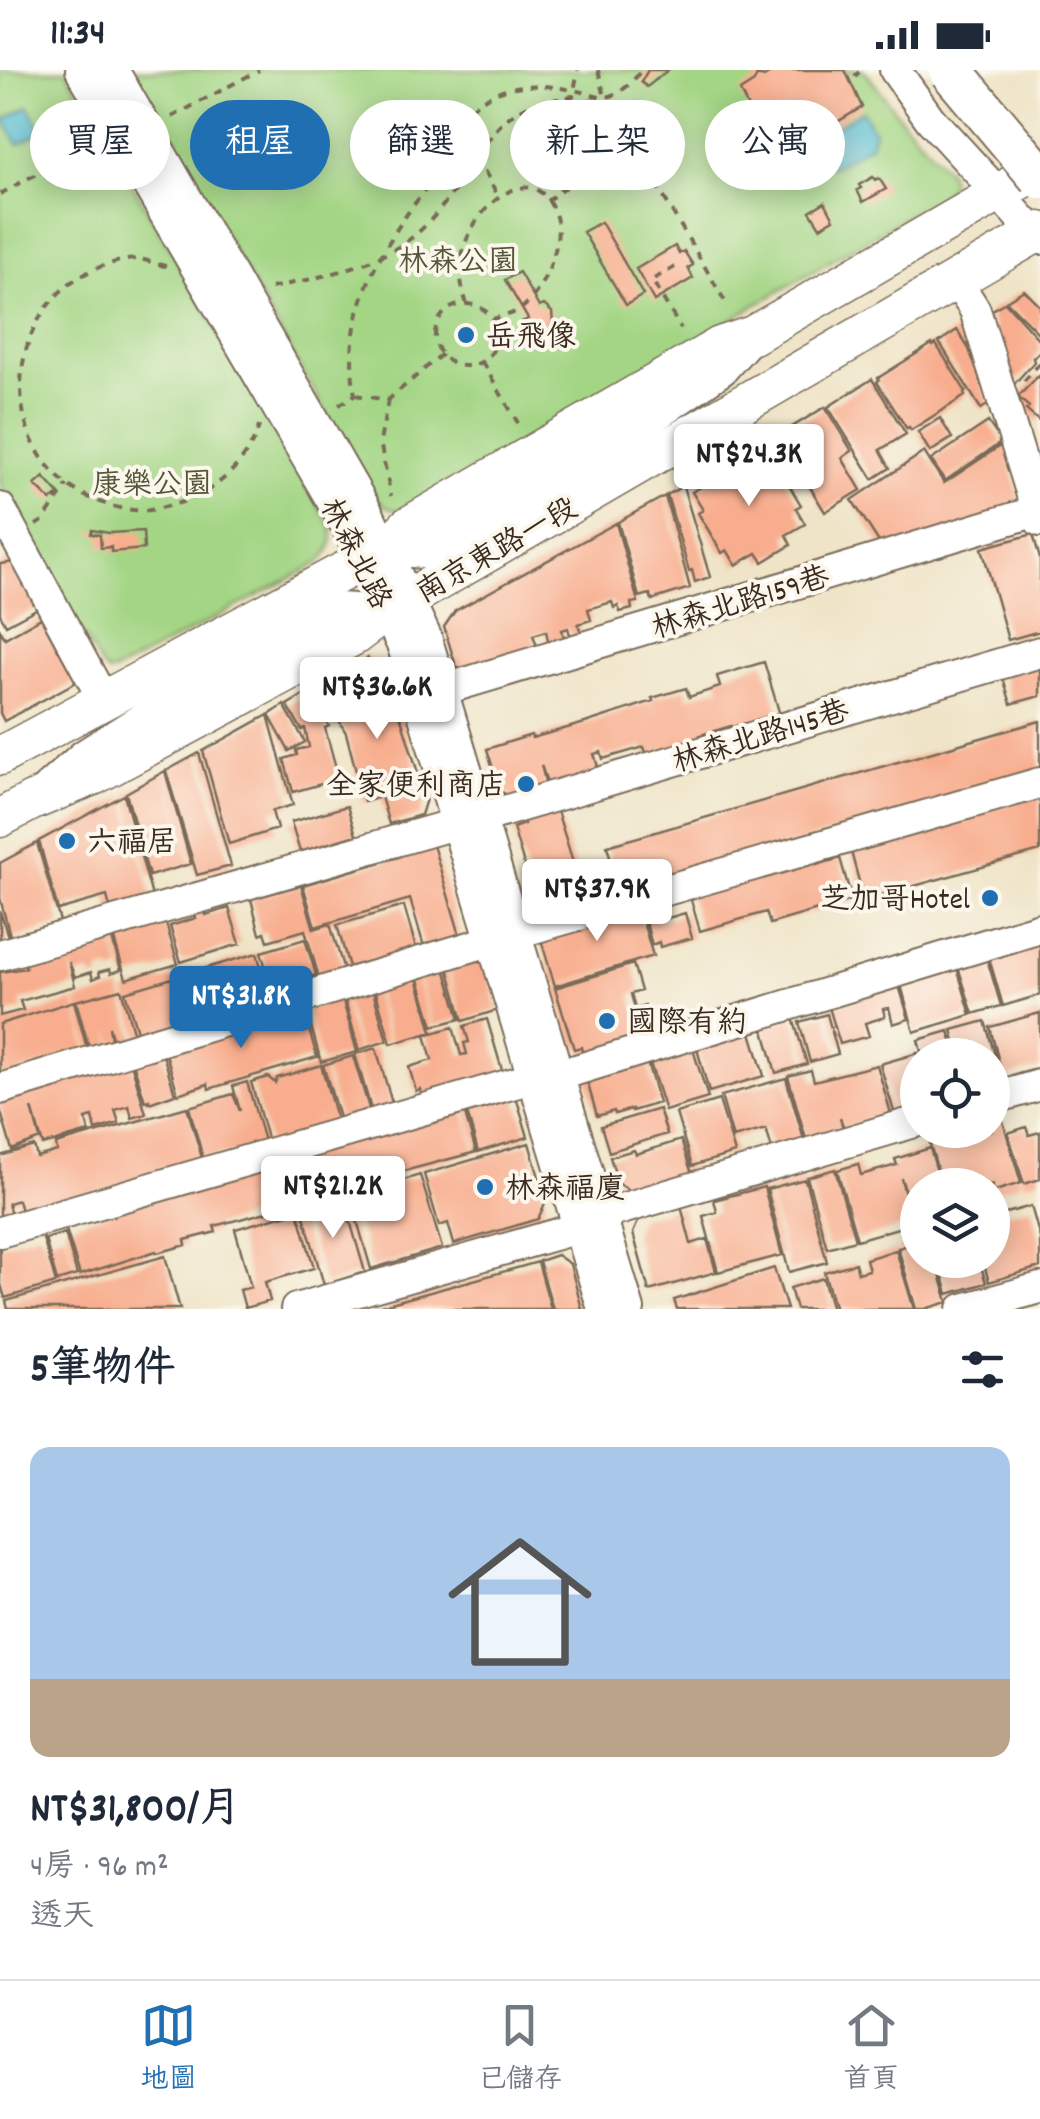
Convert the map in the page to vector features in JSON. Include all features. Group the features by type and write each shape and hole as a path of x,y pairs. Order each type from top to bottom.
{"highway":[{"path":"950,70 1040,177"},
{"path":"983,70 1040,141"}],"main road":[{"name":"南京東路一段","path":"0,756 375,555 408,526 720,346 753,335 1040,169"},
{"name":"南京東路一段","path":"16,810 95,775 354,636 398,605 1038,234"}],"street":[{"name":"林森北路","path":"82,70 334,504 375,555"},
{"name":"林森北路","path":"113,70 309,408 398,605 426,636 442,690 469,820"},
{"path":"895,70 930,120 1038,234"},
{"path":"956,280 975,310 1038,516"},
{"path":"0,508 8,541 104,701"},
{"name":"林森北路159巷","path":"442,690 1038,516"},
{"name":"林森北路","path":"398,605 403,647 469,820 590,1222 629,1309"},
{"name":"林森北路145巷","path":"0,955 1040,652"},
{"path":"0,1089 504,936 1040,782"},
{"path":"0,1232 576,1070 1040,928"},
{"path":"1010,1093 1040,1084"},
{"path":"296,1309 900,1127"},
{"name":"林森北路","path":"590,1222 603,1309"},
{"path":"963,1309 1040,1288"}],"path":[{"path":"172,116 259,70"},
{"path":"490,140 518,111 573,96 578,70"},
{"path":"598,70 605,98"},
{"path":"355,395 351,346 356,316 383,254 400,223 437,173 466,114 481,101 516,87 551,86 605,98 620,91 641,70"},
{"path":"0,194 30,177"},
{"path":"490,182 498,196"},
{"path":"466,304 459,274 460,258 482,213 498,196 514,188 539,192 556,216 558,236 542,285 520,311 494,319"},
{"path":"271,288 327,276 383,254 410,239 436,214 453,190"},
{"path":"547,201 561,190"},
{"path":"659,190 726,302"},
{"path":"172,268 142,258 99,266 62,287 35,317 19,353 15,392 24,431 44,465 73,491 110,507 149,510 191,500 227,476 253,442 260,422"},
{"path":"675,267 652,280 681,329"},
{"path":"466,304 482,308 494,319 496,343 482,362 458,365 442,354 435,335 439,319 451,308 466,304"},
{"path":"392,496 380,442 388,400 442,354"},
{"path":"482,362 518,423"},
{"path":"338,405 355,395 388,400"},
{"path":"8,541 43,521 67,485"}],"green space":[{"name":"康樂公園","path":"0,70 66,70 83,100 30,100 30,190 136,190 332,528 333,538 319,563 108,673 0,485"},
{"name":"林森公園","path":"129,70 864,70 947,170 950,180 943,195 406,510 397,510 375,497 198,190 330,190 330,100 190,100 190,176 170,141 170,100 146,100"}],"water":[{"path":"28,106 30,138 18,144 4,120"},
{"path":"862,111 874,131 870,145 845,160 845,121"}],"building":[{"path":"648,70 668,70 647,87 641,82"},
{"path":"775,70 845,70 862,107 845,117 845,100 744,100 740,91 754,82 757,75 764,77"},
{"path":"879,178 886,189 863,202 857,190 859,185"},
{"path":"825,202 834,219 820,227 810,211"},
{"path":"601,222 643,295 626,305 583,232"},
{"path":"675,246 679,254 684,251 693,265 688,268 693,278 654,301 636,269"},
{"path":"519,272 539,307 544,305 552,312 553,324 546,334 533,335 524,328 522,322 528,319 505,280"},
{"path":"1024,290 1040,306 1040,335 1006,301"},
{"path":"1005,302 1040,341 1034,362 1015,383 1010,379 989,312"},
{"path":"957,330 969,349 989,404 981,409 939,342"},
{"path":"936,344 965,396 907,429 878,378"},
{"path":"1040,374 1040,422 1018,397"},
{"path":"872,379 906,434 880,450 890,468 873,479 828,407"},
{"path":"825,407 852,451 842,458 861,490 825,512 805,479 795,484 769,441"},
{"path":"940,418 952,438 930,452 918,432"},
{"path":"988,422 1002,442 945,481 931,460"},
{"path":"1006,442 1019,500 1010,513 884,550 852,500 924,452 944,483"},
{"path":"762,451 772,468 777,465 801,505 796,508 805,524 786,535 791,545 763,562 757,553 736,565 727,550 722,553 698,513 703,510 692,492 711,481 708,477 726,464 741,458 743,462"},
{"path":"44,477 59,494 51,501 35,485"},
{"path":"683,486 710,577 695,582 667,495"},
{"path":"665,496 690,588 652,600 650,594 639,597 618,522"},
{"path":"616,523 638,602 631,603 632,609 620,612 612,602 588,609 591,620 578,624 582,635 571,638 568,628 562,630 566,644 550,649 546,631 533,635 539,652 471,673 456,666 444,627 455,611"},
{"path":"92,530 143,531 144,549 111,552 111,547 101,548 100,535 91,534"},
{"path":"1033,534 1040,559 1040,631 1008,640 982,548"},
{"path":"14,562 38,608 6,625 0,614 0,564"},
{"path":"41,618 76,682 4,721 0,713 0,630 5,638"},
{"path":"1040,649 1040,696 1011,704 998,661"},
{"path":"368,658 388,694 369,705 388,696 401,718 426,799 421,815 389,824 381,797 364,802 346,733 319,686"},
{"path":"764,662 780,715 700,735 701,739 647,755 644,747 603,759 601,752 594,754 600,773 549,788 541,765 547,789 514,799 500,791 487,749 585,723 686,688 689,697 720,687 717,676"},
{"path":"317,687 332,712 324,717 329,726 325,728 339,779 293,792 284,759 309,747 305,728 302,730 287,705"},
{"path":"284,705 305,742 289,751 269,715"},
{"path":"268,715 293,805 272,811 277,829 229,844 203,751"},
{"path":"1040,721 1040,773 621,894 607,846"},
{"path":"199,753 231,866 197,875 166,771"},
{"path":"165,771 191,864 149,876 126,793"},
{"path":"124,795 153,900 111,912 107,896 58,910 39,841"},
{"path":"1040,795 1040,851 864,900 850,848"},
{"path":"554,801 587,907 552,918 549,908 538,911 513,828 524,824 521,812"},
{"path":"347,806 356,835 300,852 291,822"},
{"path":"37,843 61,925 11,939 0,898 0,863"},
{"path":"433,845 459,932 454,942 425,950 410,899 315,927 303,885 399,857 396,847"},
{"path":"840,858 852,900 770,924 766,912 700,931 690,896 815,860 817,865"},
{"path":"301,885 314,929 330,924 346,977 321,984 305,930 268,941 265,932 260,934 251,899"},
{"path":"637,902 653,956 555,986 542,943 553,927"},
{"path":"404,906 416,948 349,967 337,925"},
{"path":"229,908 240,944 181,962 170,926 196,918 194,913 205,910 206,915"},
{"path":"0,911 9,940 0,943"},
{"path":"685,913 692,938 660,947 659,942 652,945 645,919 657,916 658,921"},
{"path":"164,917 178,964 126,979 112,932"},
{"path":"111,935 121,970 99,972 100,976 93,979 91,972 75,977 69,962 75,986 20,1001 23,1010 0,1016 0,972 26,968 23,958"},
{"path":"305,939 316,975 272,987 261,952"},
{"path":"1040,943 1040,995 1003,1006 989,958"},
{"path":"257,953 270,998 139,1038 125,992"},
{"path":"472,956 486,966 498,1010 463,1021 447,964"},
{"path":"987,959 1001,1006 973,1014 958,967"},
{"name":"國際有約","path":"633,964 641,991 631,994 635,1009 645,1006 653,1033 583,1055 581,1047 574,1049 555,988"},
{"path":"445,968 460,1019 433,1026 418,976"},
{"path":"957,968 971,1015 914,1032 901,985"},
{"path":"416,974 432,1032 391,1044 374,986"},
{"path":"899,986 909,1019 893,1024 889,1008 883,1009 885,1017 865,1023 869,1036 840,1044 829,1007"},
{"path":"372,988 387,1041 359,1050 344,997"},
{"path":"121,989 135,1039 114,1045 109,1027 112,1045 90,1051 76,1001"},
{"path":"342,997 357,1052 321,1062 306,1008"},
{"path":"74,1001 88,1052 0,1078 0,1024"},
{"path":"302,1006 317,1057 209,1089 208,1084 178,1094 164,1047"},
{"path":"1040,1013 1040,1068 1010,1076 1010,1038 993,1038 990,1027"},
{"path":"827,1014 838,1054 810,1062 799,1022"},
{"path":"793,1018 807,1064 776,1073 763,1027"},
{"path":"487,1019 504,1077 423,1100 409,1067 432,1060 425,1035 453,1027 461,1055 467,1054 464,1043 469,1042 464,1026"},
{"path":"985,1021 990,1038 954,1038 952,1030"},
{"path":"750,1029 764,1076 709,1092 696,1045"},
{"path":"949,1031 951,1038 925,1038"},
{"path":"692,1046 708,1098 665,1111 649,1060"},
{"path":"376,1048 394,1110 373,1116 355,1054"},
{"path":"162,1051 175,1094 149,1103 132,1060"},
{"path":"645,1055 659,1103 597,1116 586,1077"},
{"path":"129,1056 146,1114 132,1118 129,1106 115,1110 119,1123 96,1130 93,1117 86,1119 89,1132 43,1145 32,1108 40,1139 12,1150 0,1109 0,1094"},
{"path":"353,1056 371,1115 341,1124 323,1065"},
{"path":"900,1058 900,1110 894,1112 880,1064"},
{"path":"321,1065 338,1125 269,1145 251,1082 268,1077 275,1083 277,1078"},
{"path":"877,1065 891,1114 844,1128 840,1118 843,1128 806,1139 788,1076 811,1070 814,1081"},
{"path":"786,1078 804,1140 772,1149 766,1129 733,1138 721,1096"},
{"path":"247,1082 266,1148 203,1158 189,1107 233,1094 240,1111 233,1086"},
{"path":"503,1094 517,1100 528,1137 478,1152 465,1105"},
{"path":"719,1100 735,1153 692,1166 676,1113"},
{"path":"187,1107 202,1158 22,1215 18,1200 8,1203 12,1220 0,1223 0,1156 34,1146 37,1157 57,1151 56,1144"},
{"path":"463,1107 476,1152 355,1184 352,1177 291,1196 293,1205 214,1226 216,1232 185,1240 186,1245 80,1275 65,1226"},
{"path":"659,1109 667,1134 609,1152 601,1126"},
{"path":"1026,1127 1029,1135 1040,1132 1040,1179 1024,1184 1010,1132"},
{"path":"681,1140 692,1174 632,1192 618,1183 610,1157 634,1150 636,1154"},
{"name":"林森福廈","path":"529,1143 546,1201 538,1219 454,1244 448,1223 439,1226 424,1174"},
{"path":"1010,1145 1021,1183 1010,1186 1010,1168 937,1168 931,1148"},
{"path":"930,1148 936,1168 900,1168 900,1227 857,1240 837,1170 858,1164 861,1175 897,1165 895,1159"},
{"path":"835,1169 855,1240 827,1248 807,1177"},
{"path":"420,1175 442,1248 371,1269 350,1196"},
{"path":"805,1179 827,1262 789,1272 767,1189"},
{"path":"764,1187 782,1255 718,1272 703,1216 717,1212 714,1200"},
{"path":"343,1197 365,1272 324,1285 302,1209"},
{"path":"681,1206 691,1244 707,1239 716,1272 649,1291 633,1233 640,1217"},
{"path":"1031,1206 1040,1238 1040,1267 1010,1276 1010,1212"},
{"path":"298,1211 314,1268 265,1282 270,1301 245,1308 240,1290 251,1287 235,1229"},
{"path":"41,1232 56,1283 5,1298 0,1281 0,1245"},
{"path":"65,1233 77,1275 57,1281 45,1239"},
{"path":"896,1250 900,1278 905,1278 914,1309 835,1309 824,1272 855,1263 858,1273 869,1270 866,1259"},
{"path":"557,1255 570,1264 582,1309 553,1309 539,1261"},
{"path":"165,1256 180,1309 8,1309 6,1301"},
{"path":"538,1262 551,1309 373,1309 373,1308"},
{"path":"774,1268 787,1309 677,1309 674,1300"},
{"path":"823,1278 832,1309 796,1309 790,1288"},
{"path":"907,1278 941,1278 948,1302 916,1309"},
{"path":"943,1278 984,1278 986,1283 948,1294"}],"place":[{"name":"岳飛像","path":"466,335"},
{"name":"全家便利商店","path":"526,784"},
{"name":"六福居","path":"67,841"},
{"name":"芝加哥Hotel","path":"990,898"},
{"name":"國際有約","path":"607,1021"},
{"name":"林森福廈","path":"485,1187"}]}
